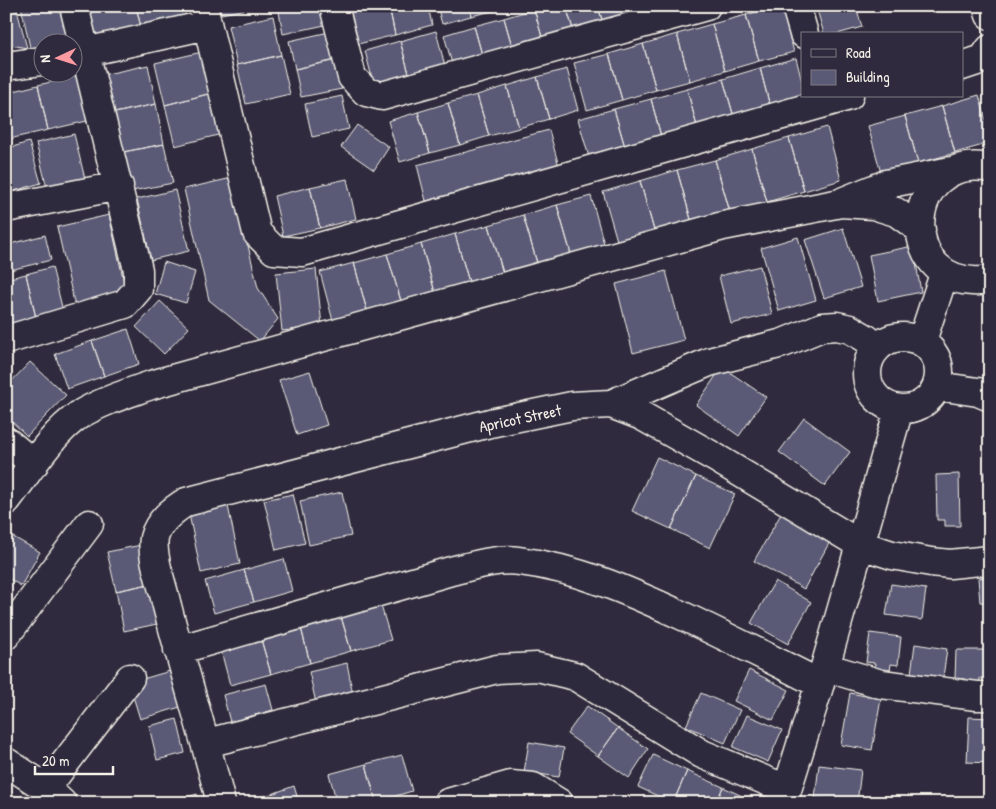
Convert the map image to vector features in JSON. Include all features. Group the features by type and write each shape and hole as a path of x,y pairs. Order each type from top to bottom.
{"street":[{"path":"74,6 77,32"},
{"path":"334,6 352,77 366,92 382,96 706,6"},
{"path":"796,6 803,32"},
{"path":"987,6 990,16"},
{"path":"82,53 205,16 257,234 274,250 302,252 832,98"},
{"path":"964,65 983,59 990,49"},
{"path":"6,66 32,62"},
{"path":"6,340 126,304 138,289 138,270 118,186 82,64"},
{"path":"6,501 59,433 78,416 105,400 151,385 723,226 841,203 886,184 956,170 980,167 990,168"},
{"path":"956,170 939,180 927,194 920,211 920,230 923,245 929,259 944,274 958,280 990,280"},
{"path":"6,208 118,186"},
{"path":"841,203 873,205 890,210 909,220 920,230"},
{"path":"922,341 944,274"},
{"name":"Apricot Street","path":"178,650 155,556 154,538 160,524 171,511 186,502 490,423 572,406 611,404 709,362 783,343 822,327 837,326 850,329 868,339 875,349"},
{"path":"906,336 922,341 934,353 940,369 937,386 928,400 915,408 899,409 881,402 869,387 867,367 875,349 889,339 906,336"},
{"path":"937,386 970,390 990,398"},
{"path":"611,404 642,416 860,545 892,555 931,562 950,564 990,560"},
{"path":"206,743 498,669 537,667 575,676 702,754 784,796 823,676 899,409"},
{"path":"6,441 34,464"},
{"path":"6,635 89,524"},
{"path":"221,803 206,743 178,650 481,564 517,560 584,575 629,591 738,642 823,676 977,696 990,696"},
{"path":"6,762 54,795 130,678"},
{"path":"448,803 511,785 533,787 559,803"}],"building":[{"path":"6,6 16,6 27,48 6,44"},
{"path":"21,6 67,6 71,32 32,32 31,52"},
{"path":"87,6 136,6 143,36 97,47"},
{"path":"136,6 184,6 188,25 143,36"},
{"path":"220,6 263,6 221,14"},
{"path":"278,6 321,6 325,25 283,34"},
{"path":"349,6 389,6 395,35 358,44"},
{"path":"389,6 428,6 432,25 395,35"},
{"path":"437,6 469,6 471,16 442,24"},
{"path":"469,6 500,6 501,9 471,16"},
{"path":"543,6 566,6 575,36 544,44 534,9"},
{"path":"566,6 598,6 604,27 575,36"},
{"path":"598,6 631,6 634,18 604,27"},
{"path":"631,6 663,6 634,18"},
{"path":"781,6 794,52 759,61 746,15"},
{"path":"816,6 856,6 862,27 844,32 823,32"},
{"path":"534,9 544,44 514,53 504,18"},
{"path":"746,15 759,61 725,71 712,24"},
{"path":"273,16 281,55 237,65 228,26"},
{"path":"504,18 514,53 484,62 474,26"},
{"path":"712,24 725,71 690,81 677,34"},
{"path":"474,26 484,62 454,71 444,35"},
{"path":"436,31 447,74 412,84 400,41"},
{"path":"329,32 336,60 295,69 289,41"},
{"path":"677,34 690,81 656,90 643,44"},
{"path":"400,41 412,84 376,93 365,51"},
{"path":"643,44 656,90 622,100 609,54"},
{"path":"202,52 212,93 165,105 155,63"},
{"path":"609,54 622,100 587,110 574,63"},
{"path":"281,55 290,94 246,104 237,65"},
{"path":"796,58 801,78 801,97 772,114 760,68"},
{"path":"336,60 342,89 301,97 295,69"},
{"path":"148,65 156,104 110,114 102,75"},
{"path":"760,68 772,114 736,124 723,79"},
{"path":"567,69 578,110 549,119 537,77"},
{"path":"537,77 549,119 519,128 507,86"},
{"path":"723,79 736,124 699,134 687,89"},
{"path":"51,82 78,82 87,121 48,130 38,85"},
{"path":"38,85 48,130 9,139 6,126 6,93"},
{"path":"507,86 519,128 489,136 477,95"},
{"path":"687,89 699,134 663,144 651,99"},
{"path":"212,93 222,134 175,146 165,105"},
{"path":"477,95 489,136 460,145 448,103"},
{"path":"979,95 990,134 990,143 955,153 942,106"},
{"path":"342,96 349,129 312,137 305,104"},
{"path":"651,99 663,144 627,154 614,109"},
{"path":"448,103 460,145 430,153 418,112"},
{"path":"156,104 164,144 118,153 110,114"},
{"path":"942,106 955,153 918,163 905,116"},
{"path":"614,109 627,154 591,164 578,119"},
{"path":"418,112 430,153 400,162 388,121"},
{"path":"905,116 918,163 881,173 868,126"},
{"path":"357,125 389,147 374,170 341,147"},
{"path":"827,127 841,180 804,191 789,138"},
{"path":"549,130 560,170 427,205 417,165"},
{"path":"74,134 85,179 47,188 36,143"},
{"path":"789,138 804,191 767,202 752,149"},
{"path":"29,142 41,183 14,191 6,163 6,149"},
{"path":"164,144 173,183 127,192 118,153"},
{"path":"752,149 767,202 730,212 715,160"},
{"path":"715,160 730,212 692,223 677,170"},
{"path":"677,170 692,223 655,234 640,181"},
{"path":"232,178 258,288 278,319 260,341 209,300 184,189"},
{"path":"347,179 356,219 320,228 310,187"},
{"path":"640,181 655,234 618,244 603,192"},
{"path":"310,187 320,228 283,236 274,196"},
{"path":"175,190 189,251 151,260 137,199"},
{"path":"591,196 604,244 571,254 557,205"},
{"path":"557,205 571,254 537,263 523,215"},
{"path":"109,215 128,300 76,311 57,227"},
{"path":"523,215 537,263 503,273 489,225"},
{"path":"489,225 503,273 469,282 455,234"},
{"path":"843,228 861,287 824,298 805,240"},
{"path":"455,234 469,282 435,292 421,244"},
{"path":"45,235 51,260 6,271 6,245"},
{"path":"798,237 816,300 779,311 761,248"},
{"path":"421,244 435,292 401,301 387,254"},
{"path":"913,246 921,292 878,301 869,255"},
{"path":"387,254 401,301 367,311 354,263"},
{"path":"164,262 195,272 186,303 155,294"},
{"path":"354,263 367,311 333,321 320,272"},
{"path":"760,266 772,314 731,324 719,276"},
{"path":"52,267 63,311 36,318 26,274"},
{"path":"316,269 322,326 282,331 276,273"},
{"path":"666,271 684,340 633,353 616,284"},
{"path":"26,274 36,318 9,324 6,313 6,279"},
{"path":"160,301 189,328 164,354 136,327"},
{"path":"128,329 139,364 104,376 92,341"},
{"path":"92,341 104,376 67,389 55,354"},
{"path":"30,362 66,395 27,436 6,416 6,387"},
{"path":"722,367 766,397 739,436 696,405"},
{"path":"310,371 327,425 297,435 279,380"},
{"path":"804,418 850,452 825,486 779,452"},
{"path":"657,457 696,476 671,529 632,511"},
{"path":"984,472 990,472 990,516 988,517"},
{"path":"959,474 960,526 945,526 945,520 937,520 936,475"},
{"path":"696,476 735,494 710,548 671,529"},
{"path":"342,492 351,536 309,545 300,501"},
{"path":"293,494 305,543 276,550 264,500"},
{"path":"228,506 240,564 201,573 189,514"},
{"path":"785,507 834,534 804,589 754,561"},
{"path":"6,533 40,552 21,586 6,577"},
{"path":"141,545 149,584 116,591 107,552"},
{"path":"284,559 292,591 254,602 244,570"},
{"path":"244,570 254,602 214,613 205,581"},
{"path":"990,577 990,603 980,602 978,578"},
{"path":"775,581 811,602 788,644 751,623"},
{"path":"149,584 157,624 124,631 116,591"},
{"path":"891,584 926,589 922,620 886,615"},
{"path":"380,602 391,640 351,651 340,613"},
{"path":"340,613 351,651 310,663 300,624"},
{"path":"300,624 310,663 271,674 260,636"},
{"path":"870,633 901,637 898,665 891,664 890,671 874,669 875,663 866,662"},
{"path":"260,636 271,674 230,685 220,647"},
{"path":"915,644 947,649 943,677 936,676 935,683 920,680 920,675 911,673"},
{"path":"956,650 987,650 987,678 980,678 980,685 964,684 964,679 955,678"},
{"path":"347,663 353,695 316,703 309,672"},
{"path":"177,669 187,705 140,719 129,683"},
{"path":"749,670 789,690 773,720 734,701"},
{"path":"266,684 273,710 230,722 223,695"},
{"path":"701,693 740,710 725,743 686,726"},
{"path":"850,693 881,699 872,750 841,745"},
{"path":"587,706 618,728 598,756 567,734"},
{"path":"747,715 782,730 768,762 733,747"},
{"path":"969,717 990,718 990,763 967,762"},
{"path":"177,719 185,753 157,760 149,726"},
{"path":"618,728 648,749 629,778 598,756"},
{"path":"529,742 564,748 559,777 524,772"},
{"path":"402,755 412,791 376,802 366,764"},
{"path":"653,755 687,771 673,803 638,787"},
{"path":"366,764 376,802 337,803 329,774"},
{"path":"819,765 861,770 857,803 815,798"},
{"path":"687,771 723,787 716,803 673,803"},
{"path":"294,786 299,803 256,803 255,800"},
{"path":"723,787 757,803 716,803"},
{"path":"197,794 199,803 169,803"}]}
